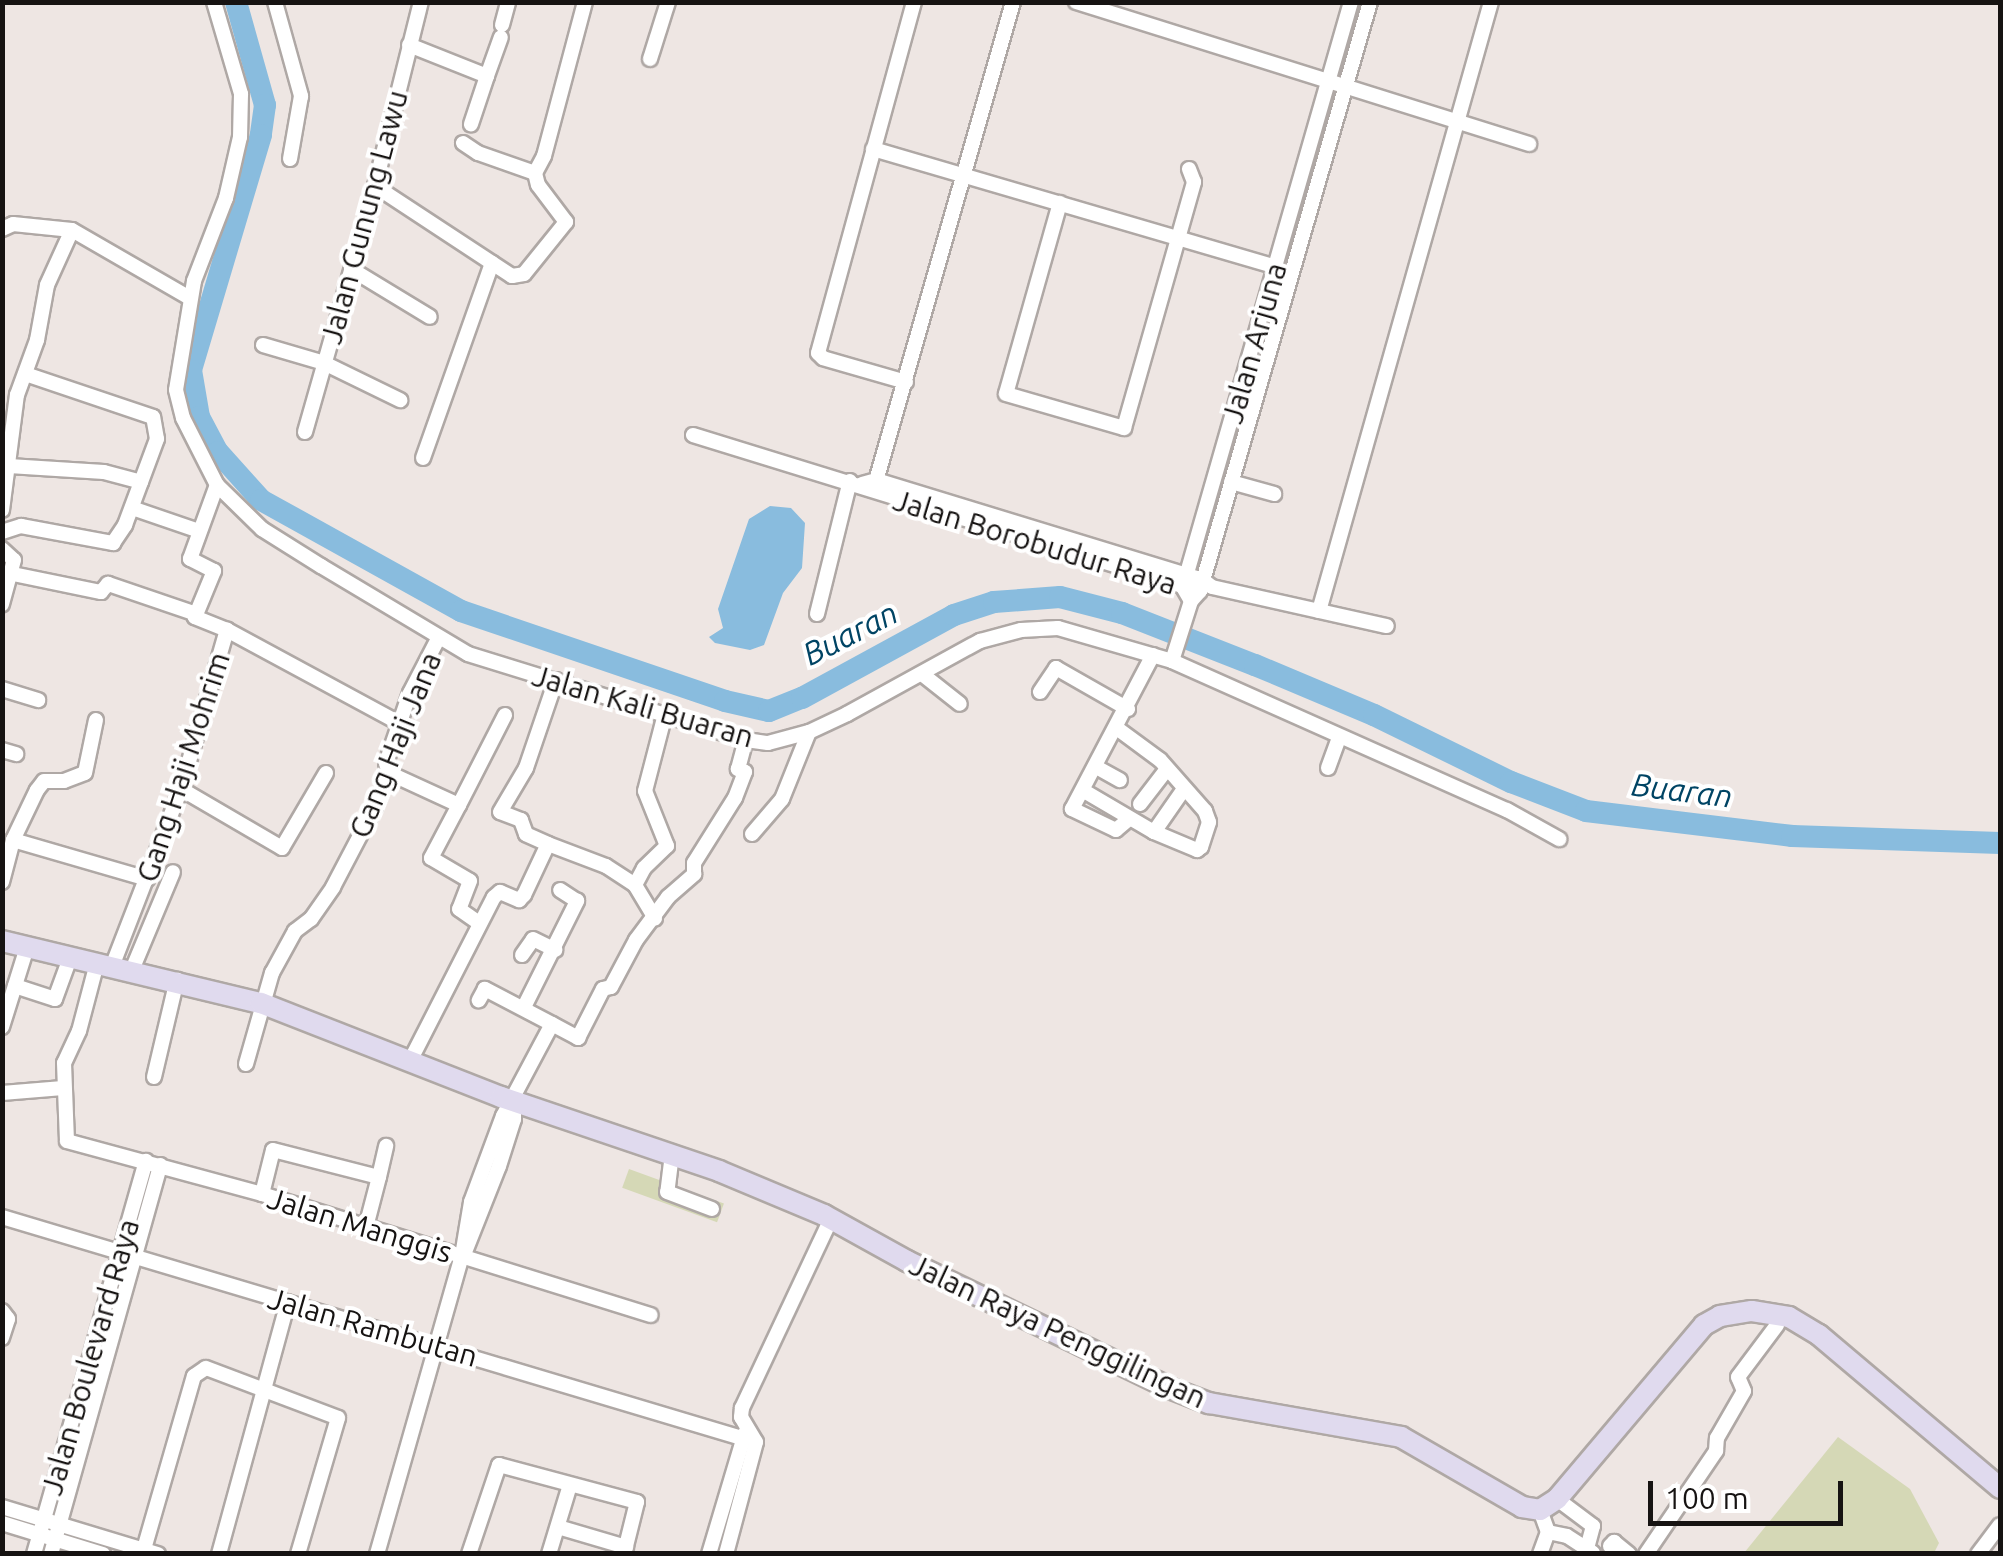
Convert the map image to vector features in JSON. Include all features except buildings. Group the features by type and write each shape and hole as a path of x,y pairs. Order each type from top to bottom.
{"main road":[{"name":"Jalan Raya Penggilingan","path":"2,941 261,1003 514,1102 672,1154 831,1219 1010,1313 1172,1389 1208,1402 1401,1437 1433,1452 1502,1499 1549,1504"},
{"path":"1549,1504 1704,1325 1720,1316 1752,1312 1789,1317 1819,1335 2000,1488"}],"street":[{"name":"Jalan Kali Buaran","path":"214,2 241,94 240,137 226,198 190,298 176,390 184,422 217,485 262,529 438,639 468,654 746,740 768,742 809,732 980,641 1032,629 1058,628 1173,658 1507,810 1559,840"},
{"path":"275,2 301,96 290,159"},
{"name":"Jalan Gunung Lawu","path":"305,432 375,186 421,2"},
{"path":"471,124 508,2"},
{"path":"375,186 519,278 564,228 565,215 538,184 535,173 544,156 585,2"},
{"path":"650,59 668,2"},
{"path":"906,382 822,358 818,353 914,2"},
{"path":"817,614 906,382 1013,2"},
{"path":"1076,2 1529,144"},
{"path":"1319,611 1491,2"},
{"path":"1349,8 1368,10 1337,85 1349,8"},
{"path":"409,45 487,76"},
{"name":"Jalan Arjuna","path":"1185,581 1248,362 1277,291 1337,85"},
{"path":"464,143 482,155 535,173"},
{"path":"873,149 1276,266"},
{"path":"1060,203 1006,394 1124,428 1194,182 1190,169"},
{"name":"Jalan Arjuna","path":"1173,658 1199,594 1264,367 1277,291 1276,266 1305,194"},
{"path":"2,228 31,224 72,230 190,298"},
{"path":"2,510 9,466 7,430 41,324 47,285 72,230"},
{"path":"422,458 492,263"},
{"path":"351,270 430,317"},
{"path":"263,345 324,363 400,400"},
{"path":"1248,362 1264,367"},
{"path":"2,532 20,526 107,545 120,535 157,439 154,418 25,374"},
{"path":"1232,418 1248,422"},
{"name":"Jalan Borobudur Raya","path":"692,435 1185,581 1199,594 1319,611 1386,626"},
{"path":"9,466 104,472 141,482"},
{"path":"1231,482 1274,494"},
{"path":"132,508 197,538 217,485"},
{"name":"Gang Haji Mohrim","path":"114,966 181,790 227,630 196,618 214,571 191,560 197,538"},
{"path":"2,548 14,556 13,574 2,604"},
{"path":"13,574 101,592 108,584 196,614"},
{"path":"1185,581 1199,594"},
{"path":"227,630 400,724"},
{"name":"Gang Haji Jana","path":"246,1064 261,1003 286,944 333,886 389,773 386,763 410,693 438,639"},
{"path":"1129,819 1116,830 1074,811 1153,655"},
{"path":"1040,692 1055,668 1128,709"},
{"path":"922,674 960,704"},
{"path":"556,680 526,768 500,812 521,820 526,834 606,866 634,885 655,918"},
{"path":"2,689 38,700"},
{"path":"665,714 645,792 667,846"},
{"path":"479,922 459,910 470,880 432,858 506,715"},
{"path":"2,882 9,843 44,781 64,781 85,773 96,720"},
{"path":"1084,791 1154,832 1200,849 1208,817 1167,769 1118,729"},
{"path":"752,834 782,799 809,732"},
{"path":"1328,768 1340,737"},
{"path":"479,1000 485,990 578,1038 603,989 611,987 622,961 668,898 694,874 694,863 736,798 745,772 738,770 746,740"},
{"path":"1098,768 1120,780"},
{"path":"1140,804 1167,769"},
{"path":"181,790 282,848 326,773"},
{"path":"389,773 459,805"},
{"path":"1154,832 1184,788"},
{"path":"9,843 147,879"},
{"path":"409,1062 497,893 519,900 548,844"},
{"path":"634,885 644,868 667,846 676,846 694,863"},
{"path":"2,1092 64,1088 64,1063 79,1031 173,872"},
{"path":"524,1007 578,900 560,890"},
{"path":"522,956 533,939 556,950"},
{"path":"2,1027 27,947"},
{"path":"15,986 55,999 70,958"},
{"path":"154,1076 177,980"},
{"path":"377,1554 462,1256 475,1236 499,1166 514,1119 514,1102 552,1024"},
{"name":"Jalan Manggis","path":"64,1088 67,1141 262,1194 651,1315"},
{"path":"366,1227 386,1146"},
{"path":"262,1194 273,1150 379,1178"},
{"path":"672,1154 667,1192 712,1210"},
{"name":"Jalan Boulevard Raya","path":"34,1554 39,1534 52,1534 153,1163"},
{"name":"Jalan Rambutan","path":"2,1217 745,1433"},
{"path":"709,1554 745,1433 741,1415 748,1392 831,1219"},
{"path":"220,1554 288,1302"},
{"path":"2,1312 8,1320 2,1338"},
{"path":"1646,1554 1716,1451 1717,1438 1744,1391 1738,1377 1777,1326"},
{"path":"52,1534 151,1551 196,1372 206,1368 338,1418 298,1554"},
{"path":"726,1554 756,1442 745,1433"},
{"path":"469,1554 498,1465 637,1502 625,1550 558,1527"},
{"path":"550,1554 570,1485"},
{"path":"1540,1554 1548,1532 1549,1504 1593,1526 1590,1551 1558,1532 1548,1532"},
{"path":"2,1506 52,1534 103,1554"},
{"path":"2,1523 39,1534"},
{"path":"1978,1554 2000,1524"},
{"path":"1610,1546 1614,1542 1629,1554"}],"green space":[{"path":"629,1169 724,1204 717,1222 622,1188"},
{"path":"1838,1437 1910,1489 1939,1543 1934,1553 1744,1553"}],"water":[{"path":"770,506 791,508 805,523 802,568 783,593 764,645 750,650 715,643 709,637 723,628 718,609 749,519"}],"waterway":[{"name":"Buaran","path":"236,2 265,105 261,135 191,370 199,417 218,452 261,500 461,611 725,701 769,711 802,698 954,615 994,602 1060,597 1122,613 1255,665 1374,715 1511,782 1586,811 1792,836 2000,843"}]}
